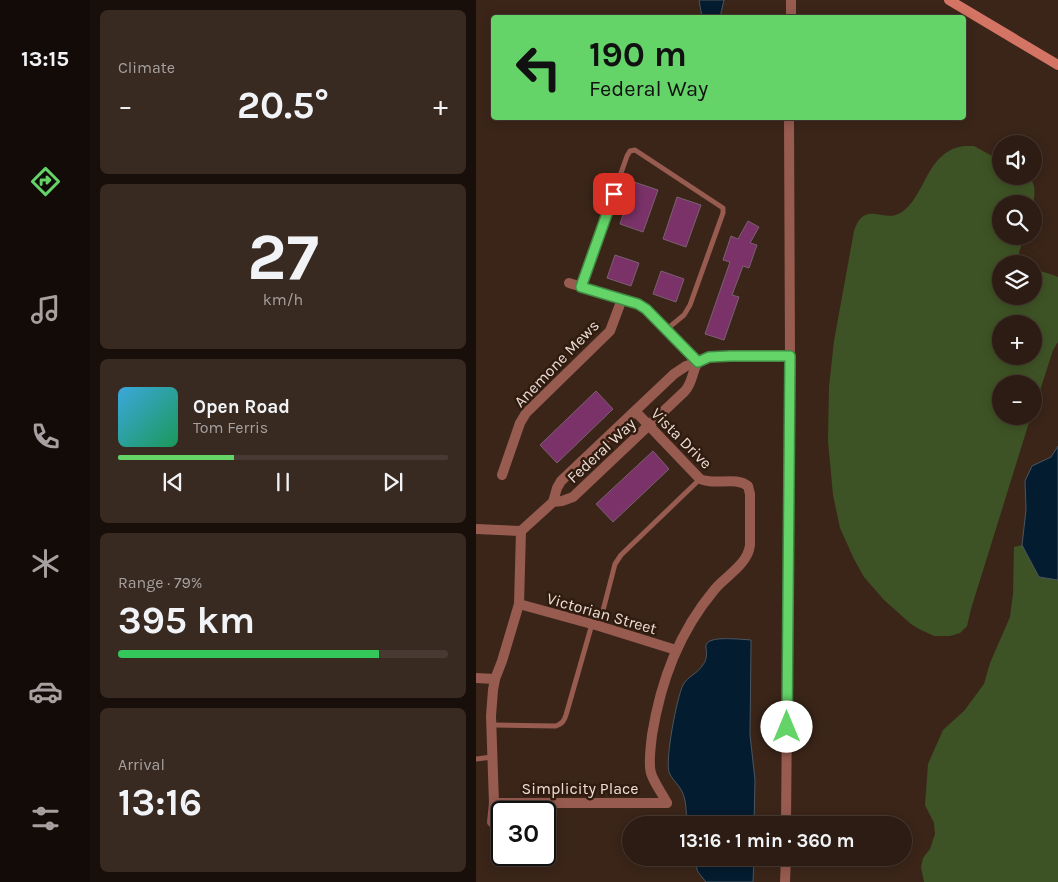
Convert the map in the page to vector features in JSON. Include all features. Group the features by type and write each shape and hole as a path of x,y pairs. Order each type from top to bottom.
{"main road":[{"path":"949,0 1058,65"}],"street":[{"path":"791,0 791,15"},
{"path":"786,816 790,356 789,120"},
{"path":"569,283 638,304 667,329 698,362"},
{"name":"Anemone Mews","path":"502,475 520,423 526,413 610,331 622,299"},
{"name":"Federal Way","path":"521,531 553,502 561,481 674,374 686,366 709,357 790,356"},
{"name":"Federal Way","path":"553,502 573,497 689,387 694,368 698,362"},
{"name":"Vista Drive","path":"636,412 700,479 710,482 738,482 746,484 750,500 749,550 746,557 715,590 694,617 676,650 666,675 657,707 650,772 667,803"},
{"path":"476,529 521,531 519,604 495,679 492,725 494,801"},
{"name":"Victorian Street","path":"519,604 676,650"},
{"path":"476,678 495,679"},
{"name":"Simplicity Place","path":"556,803 667,803"},
{"path":"785,882 786,866"}],"lane":[{"path":"581,287 626,156 630,151 635,150 723,208 723,213 690,305 684,315 667,329"},
{"path":"492,725 556,726 564,721 615,564 621,555 700,479"},
{"path":"476,759 492,756"}],"green space":[{"path":"974,146 992,156 992,185 1033,185 1034,195 992,195 992,245 1021,245 1019,255 992,255 992,305 1042,305 1042,272 1058,277 1058,342 1053,350 1042,384 1042,375 992,375 992,425 1028,425 967,626 960,633 950,636 934,636 911,624 884,600 864,577 840,528 833,495 828,441 829,387 834,341 854,231 858,221 869,214 888,216 902,212 915,198 934,164 941,157 956,148"},
{"path":"1022,545 1039,577 1058,580 1058,882 924,882 921,867 923,858 930,849 935,834 934,823 925,805 928,764 943,730 964,711 984,684 990,663 1010,617 1013,594 1014,547"}],"water":[{"path":"699,0 724,0 720,15 702,15"},
{"path":"1058,446 1058,580 1039,577 1022,545 1026,510 1025,481 1032,466 1051,457"},
{"path":"718,639 751,640 750,735 755,780 754,816 687,816 684,796 669,772 672,728 683,685 705,662 706,644"},
{"path":"696,866 754,866 753,882 706,882"}],"building":[{"path":"634,182 658,190 643,232 620,224"},
{"path":"677,197 701,205 686,247 663,239"},
{"path":"748,221 759,227 750,243 757,245 749,268 743,266 732,295 739,297 724,340 705,334 730,262 723,260 731,236 738,239"},
{"path":"615,255 639,263 631,286 607,278"},
{"path":"661,271 684,279 676,302 653,294"},
{"path":"596,391 613,409 557,463 540,445"},
{"path":"653,451 669,469 613,522 596,504"}],"route":[{"path":"614,194 581,287 638,304 646,309 698,362 709,357 790,356 787,727"}]}
